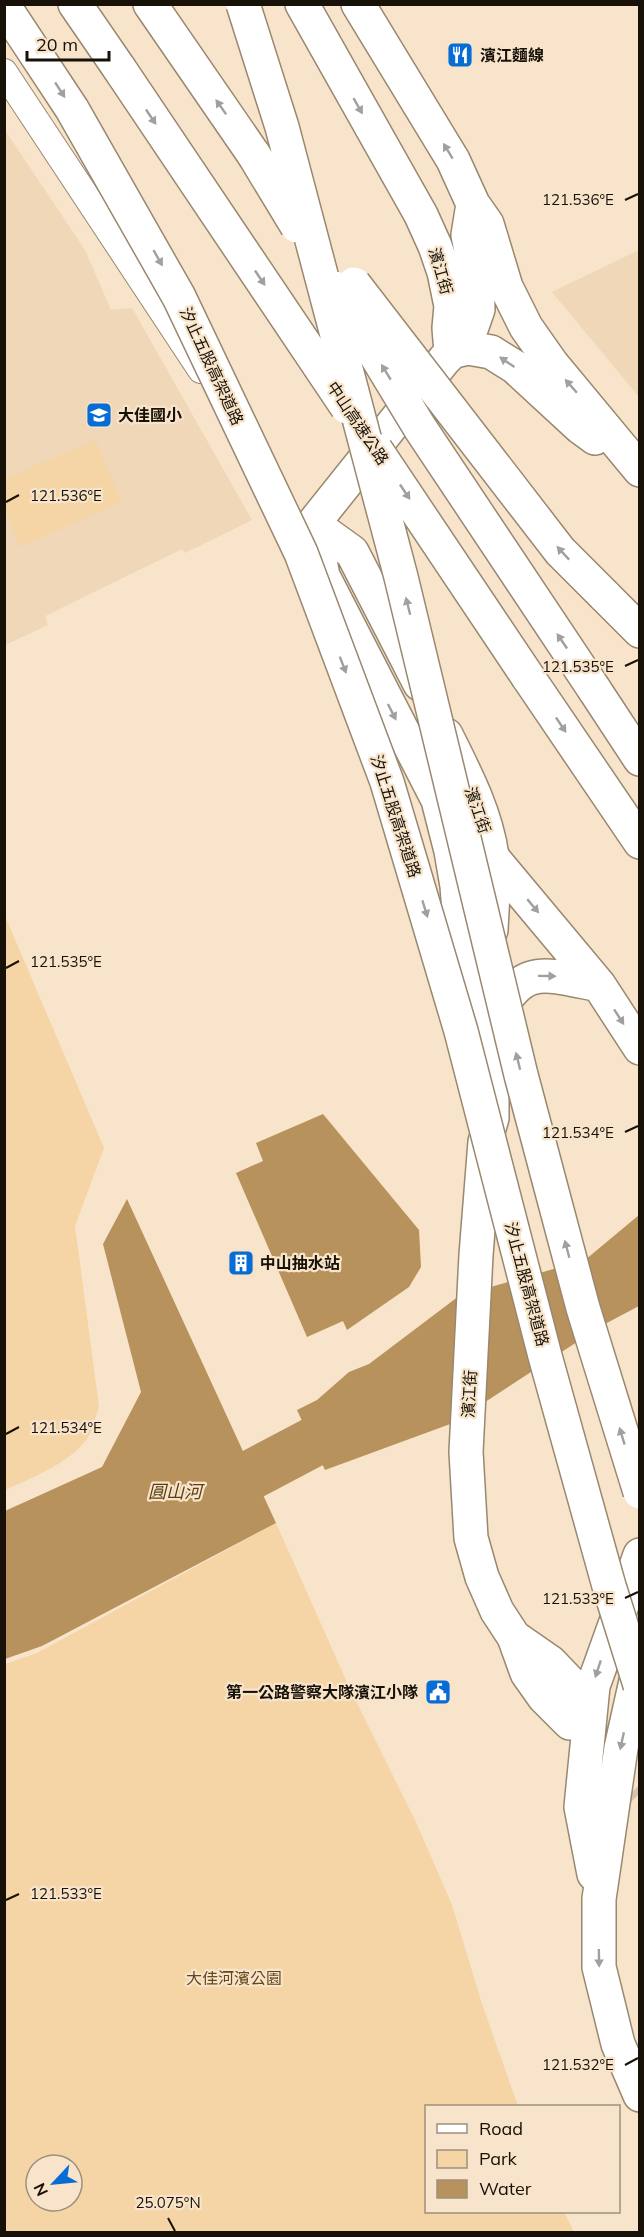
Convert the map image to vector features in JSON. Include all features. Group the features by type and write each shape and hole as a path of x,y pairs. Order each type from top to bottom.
{"main road":[{"name":"中山高速公路","path":"75,4 639,842"},
{"path":"150,4 254,155 560,551 639,631"},
{"path":"243,4 282,127 401,577 521,1075 580,1297 639,1492"},
{"name":"濱江街","path":"302,4 421,215 435,246 444,272 451,306 449,328 451,352"},
{"path":"358,4 453,160 473,204 487,224 506,287 526,327 552,364 637,467"},
{"name":"汐止五股高架道路","path":"4,6 72,109 179,297 305,563 387,782 461,1031 545,1356 639,1685"},
{"path":"254,155 420,428 639,759"},
{"path":"313,524 451,352 469,335 478,309 477,281 468,235 473,204"},
{"path":"451,352 468,348 491,352 515,367 580,427 637,467"},
{"name":"濱江街","path":"313,524 323,576 438,800 457,885 469,1058 476,1118 485,1142"},
{"name":"濱江街","path":"313,524 352,552 374,591 469,782 487,835 492,858 491,967 488,999 492,1024 492,1118 485,1142 476,1255 466,1452 471,1538 482,1577 497,1611 514,1637 527,1673 544,1697 570,1723"},
{"path":"438,800 492,858 599,985 639,1048"},
{"path":"492,1024 503,1001 516,985 530,977 546,975 599,985"},
{"path":"599,1899 581,1807 593,1686 639,1555"},
{"name":"濱江街","path":"514,1637 550,1662 575,1688"},
{"path":"639,1664 621,1748 599,1899 599,1967 618,2044 639,2096"}],"street":[{"path":"4,72 255,452 278,485 313,524"}],"shaded area":[{"name":"大佳國小","path":"4,129 85,250 111,310 132,308 252,520 185,553 182,549 45,616 48,625 5,645"},
{"path":"639,250 639,397 552,292"}],"green space":[{"path":"95,440 122,502 20,547 5,510 5,479"},
{"path":"5,916 104,1148 75,1226 99,1407 93,1428 83,1444 63,1461 5,1490"},
{"name":"大佳河濱公園","path":"276,1523 350,1689 415,1820 452,1905 482,2004 518,2105 425,2105 425,2213 564,2213 574,2232 5,2232 5,1664 37,1653"}],"water":[{"path":"323,1114 419,1230 421,1267 409,1287 347,1330 343,1321 307,1337 236,1173 263,1161 256,1143"},
{"name":"圓山河","path":"127,1199 276,1523 42,1646 5,1659 5,1511 102,1467 141,1392 103,1244"},
{"path":"639,1215 639,1306 603,1325 453,1423 325,1470 297,1410 317,1400 349,1372 369,1364 459,1296 585,1260"}],"waterway":[{"name":"圓山河","path":"194,1505 372,1411"}],"tunnel":[{"path":"575,1688 640,1755"},
{"path":"601,1754 640,1793"}],"place":[{"name":"濱江麵線","path":"460,55"},
{"name":"大佳國小","path":"99,415"},
{"name":"中山抽水站","path":"241,1263"},
{"name":"第一公路警察大隊濱江小隊","path":"438,1692"}]}
